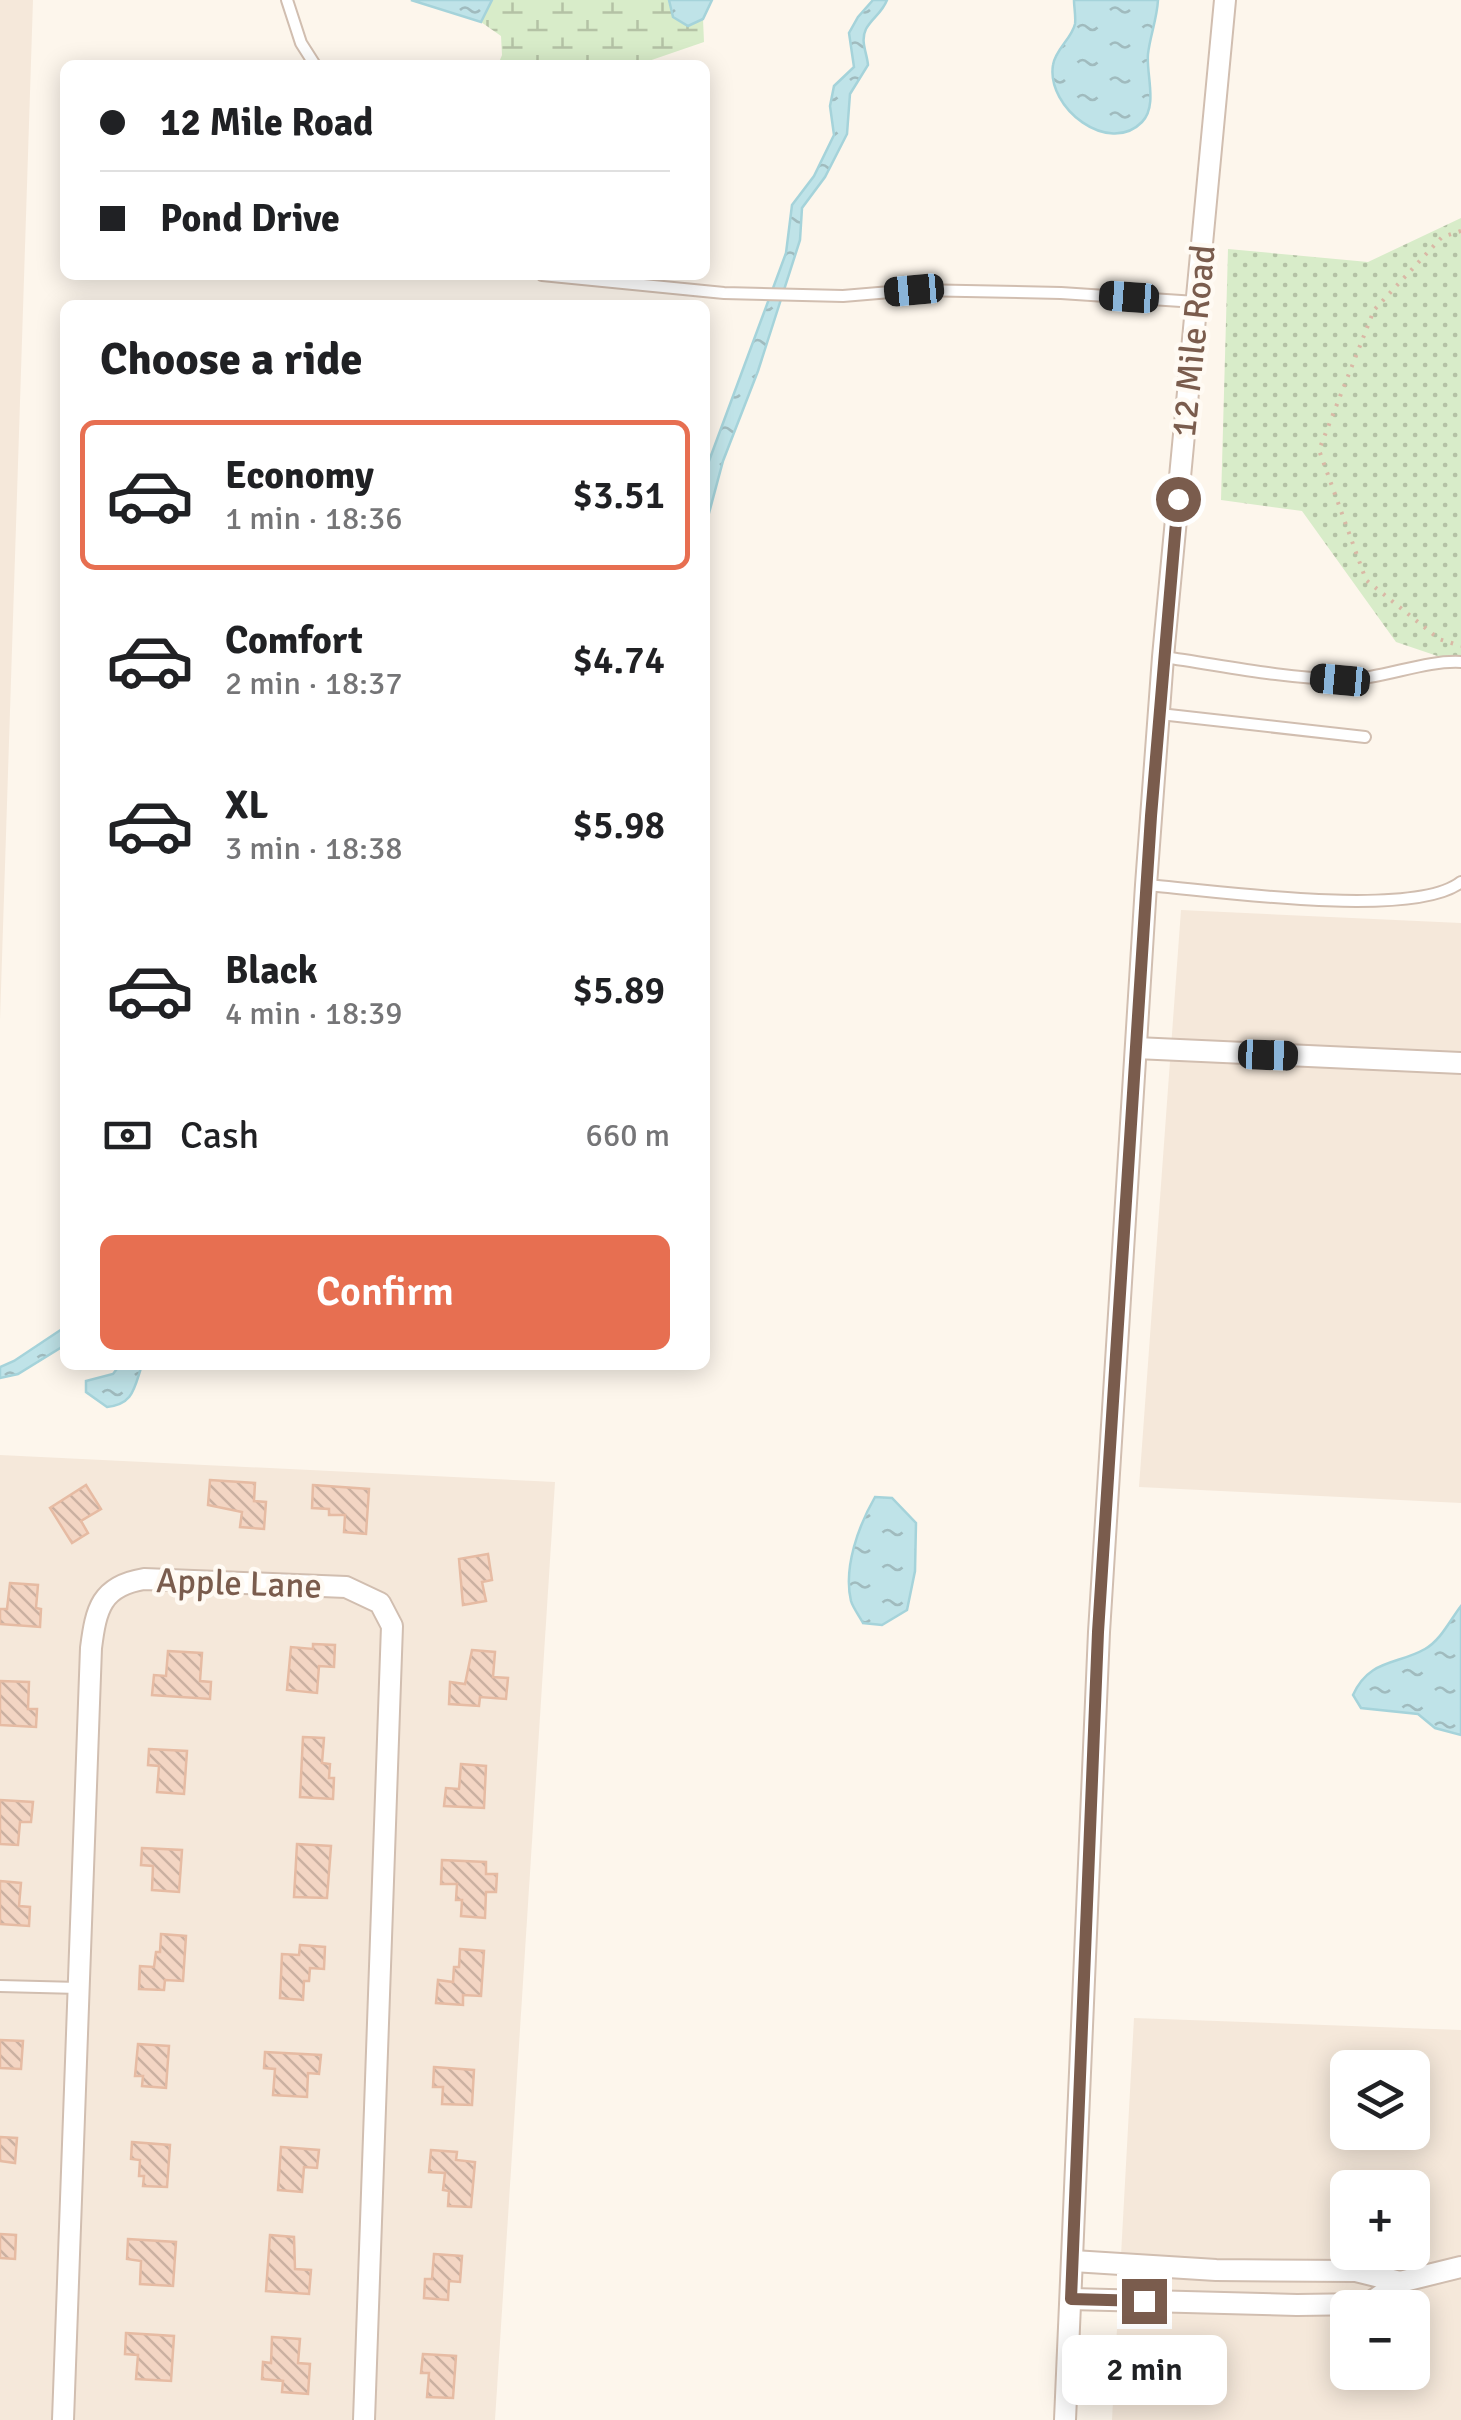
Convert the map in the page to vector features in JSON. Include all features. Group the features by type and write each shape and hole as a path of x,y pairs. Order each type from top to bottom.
{"street":[{"name":"12 Mile Road","path":"1065,2420 1098,1632 1146,884 1163,657 1225,0"},
{"path":"1136,1048 1461,1063"},
{"name":"Apple Lane","path":"64,2420 91,1648 98,1604 118,1586 144,1578 346,1588 380,1603 392,1626 364,2420"},
{"path":"1073,2261 1216,2270 1356,2271 1400,2282"},
{"path":"1071,2299 1368,2304 1400,2282 1461,2267"},
{"path":"1216,2270 1216,2304"}],"lane":[{"path":"287,0 301,44 312,60"},
{"path":"593,280 724,293 843,296 914,290 1062,293 1197,302"},
{"path":"1163,657 1340,680 1461,662"},
{"path":"1158,714 1365,736"},
{"path":"1146,884 1349,903 1415,896 1461,882"},
{"path":"0,1986 80,1988"}],"path":[{"path":"1461,231 1442,237 1374,310 1319,450 1366,580 1440,639 1461,646"}],"shaded area":[{"path":"0,0 33,0 0,1020"},
{"path":"1181,910 1461,923 1461,1503 1139,1487"},
{"path":"0,1455 555,1482 495,2420 0,2420"},
{"path":"1134,2018 1461,2030 1461,2420 1112,2420"}],"green space":[{"path":"492,0 669,0 673,17 688,26 703,19 704,42 652,60 500,60 501,36 481,22"},
{"path":"1461,218 1461,664 1396,642 1302,511 1221,500 1228,249 1368,262"}],"water":[{"path":"411,0 492,0 481,22"},
{"path":"669,0 712,0 703,19 688,26 673,17"},
{"path":"873,0 887,0 864,34 868,65 850,94 847,134 825,177 802,208 800,240 758,371 723,461 710,509 710,458 786,253 792,205 814,176 834,135 830,106 834,86 854,67 849,33"},
{"path":"1074,0 1158,0 1148,54 1149,107 1142,122 1128,131 1097,130 1069,111 1059,97 1053,65 1075,24"},
{"path":"60,1330 60,1348 18,1374 0,1378 0,1367"},
{"path":"116,1370 140,1370 128,1398 107,1407 86,1392 86,1381"},
{"path":"875,1497 892,1498 916,1523 915,1571 907,1610 882,1625 863,1623 852,1604 849,1588 854,1547"},
{"path":"1461,1606 1461,1735 1435,1728 1418,1714 1361,1708 1353,1695 1367,1675 1431,1645"}],"building":[{"path":"210,1480 255,1483 254,1501 266,1502 264,1529 240,1527 242,1512 208,1505"},
{"path":"86,1485 101,1509 81,1521 88,1533 72,1543 50,1508"},
{"path":"313,1485 369,1489 366,1534 344,1532 345,1515 329,1515 329,1509 312,1508"},
{"path":"488,1554 492,1580 482,1582 486,1601 463,1605 459,1559"},
{"path":"10,1583 38,1585 36,1608 41,1609 40,1627 0,1624 0,1609 7,1609"},
{"path":"313,1644 335,1645 334,1667 319,1666 317,1693 287,1690 291,1647 313,1649"},
{"path":"472,1650 495,1652 493,1677 508,1678 506,1699 480,1697 479,1706 449,1704 450,1682 465,1684"},
{"path":"168,1651 202,1653 200,1681 211,1682 210,1699 152,1695 154,1675 166,1676"},
{"path":"0,1681 29,1682 28,1709 37,1709 36,1727 0,1725"},
{"path":"303,1737 324,1738 322,1763 330,1764 333,1799 300,1797"},
{"path":"149,1749 187,1751 184,1794 157,1792 159,1766 148,1765"},
{"path":"461,1764 486,1766 484,1808 444,1806 446,1788 459,1789"},
{"path":"0,1800 33,1802 31,1822 20,1822 18,1845 0,1844"},
{"path":"297,1844 331,1846 327,1898 294,1897"},
{"path":"142,1848 182,1850 179,1892 152,1890 153,1866 141,1865"},
{"path":"442,1860 486,1862 486,1874 497,1874 496,1892 486,1892 485,1918 461,1916 457,1884 441,1884"},
{"path":"0,1881 21,1883 19,1906 30,1907 29,1926 0,1924"},
{"path":"161,1934 186,1936 183,1981 165,1980 164,1990 139,1989 140,1966 154,1967"},
{"path":"300,1945 325,1947 324,1969 310,1968 309,1981 304,1981 303,2000 280,1998 282,1954 299,1955"},
{"path":"460,1949 484,1951 481,1996 463,1995 463,2005 436,2003 438,1980 453,1982"},
{"path":"0,2040 23,2041 21,2069 0,2068"},
{"path":"138,2044 169,2046 166,2088 142,2086 143,2076 135,2076"},
{"path":"265,2052 321,2055 319,2074 308,2073 307,2097 273,2095 275,2069 264,2068"},
{"path":"434,2067 474,2070 472,2105 442,2104 443,2087 433,2087"},
{"path":"0,2137 17,2138 15,2163 0,2161"},
{"path":"132,2142 170,2145 167,2187 143,2186 140,2160 131,2159"},
{"path":"281,2147 319,2150 317,2168 304,2167 302,2192 278,2190"},
{"path":"431,2150 457,2152 456,2160 475,2162 471,2207 448,2206 449,2191 443,2190 445,2173 429,2172"},
{"path":"0,2234 16,2235 15,2259 0,2258"},
{"path":"270,2235 294,2237 295,2269 311,2270 309,2294 266,2291"},
{"path":"128,2239 176,2242 173,2286 140,2284 141,2261 127,2259"},
{"path":"434,2254 462,2256 460,2282 449,2281 448,2300 424,2298 425,2279 432,2279"},
{"path":"126,2333 174,2336 171,2381 136,2379 138,2355 125,2354"},
{"path":"272,2337 300,2339 298,2363 310,2364 308,2394 282,2392 283,2381 262,2379 263,2362 271,2363"},
{"path":"423,2354 456,2356 453,2398 427,2397 429,2373 421,2373"}],"route":[{"path":"1144,2301 1071,2299 1098,1632 1151,816 1178,499"}]}
